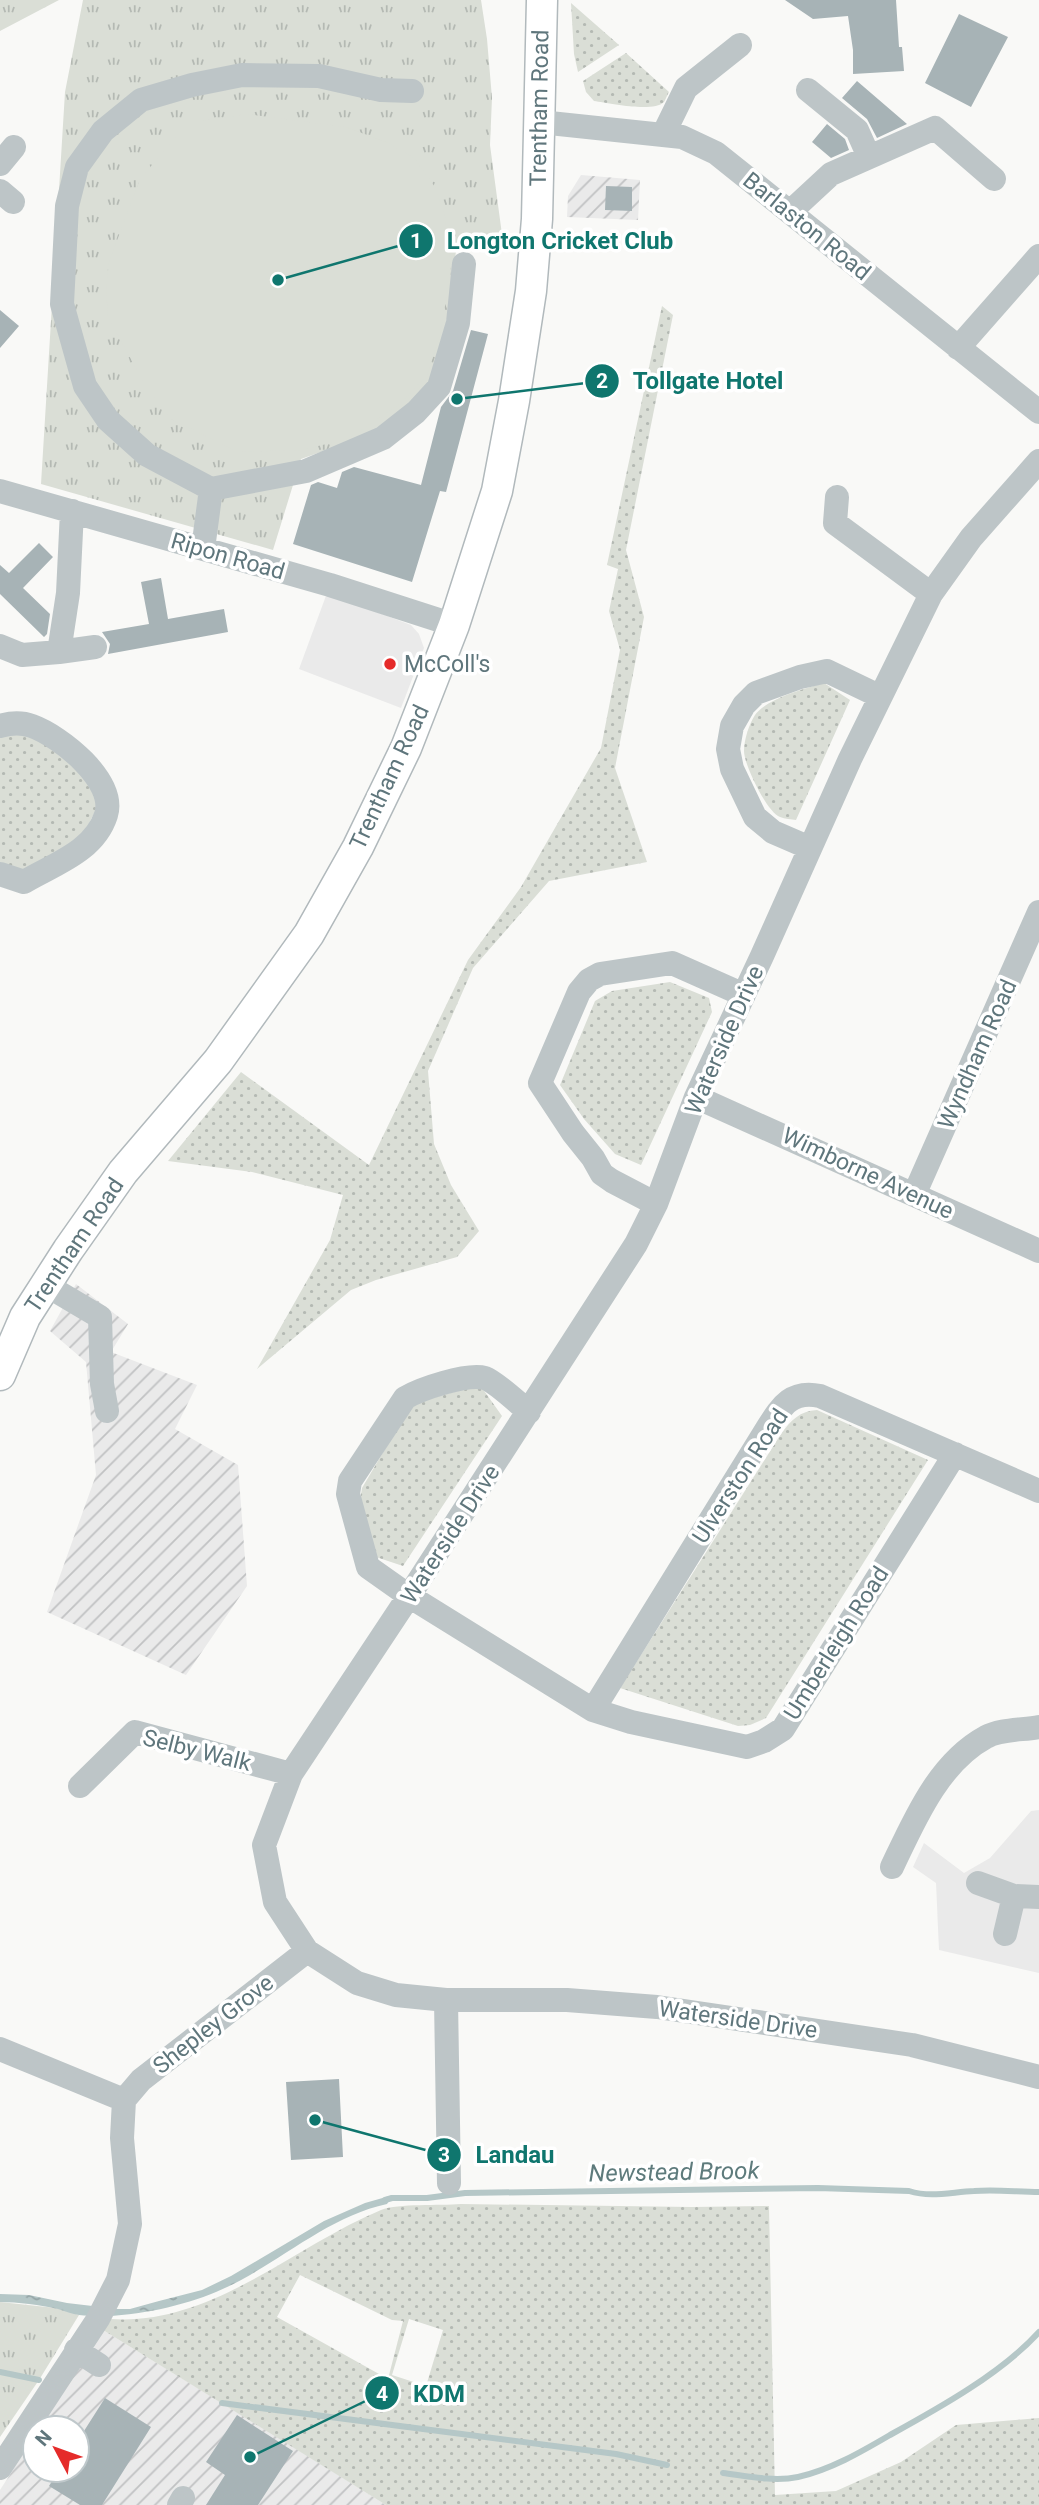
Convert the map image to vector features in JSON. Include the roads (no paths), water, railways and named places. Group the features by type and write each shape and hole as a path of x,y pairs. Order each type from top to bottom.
{"main road":[{"name":"Trentham Road","path":"0,1375 25,1317 123,1172 218,1061 309,934 358,847 406,748 454,625 497,491 514,401 531,291 537,219 541,0"}],"street":[{"path":"663,135 686,88 740,45"},
{"path":"412,91 382,90 319,76 242,75 192,85 141,100 103,131 76,167 67,206 62,304 85,386 108,420 147,455 211,489 306,471 383,438 416,412 439,387 458,323 464,264"},
{"path":"808,90 857,130 869,157"},
{"name":"Barlaston Road","path":"540,122 682,137 716,153 1039,412"},
{"path":"790,212 831,174 935,128 994,179"},
{"path":"958,348 1039,256"},
{"name":"Waterside Drive","path":"1039,461 971,538 931,594 879,696 696,1097 656,1204 636,1244 291,1774 264,1845 275,1902 307,1951 357,1983 396,1995 446,2000 567,2000 657,2007 912,2045 1039,2077"},
{"path":"203,549 211,489"},
{"name":"Ripon Road","path":"0,491 330,585 454,625"},
{"path":"837,497 835,523 931,594"},
{"path":"59,652 68,593 72,511"},
{"path":"0,646 22,655 95,647"},
{"path":"810,848 773,832 755,817 732,769 728,749 732,726 744,705 755,693 800,677 827,671 879,696"},
{"path":"0,726 10,723 29,725 51,736 97,775 107,797 106,814 82,850 24,882 0,874"},
{"name":"Wyndham Road","path":"914,1195 1039,912"},
{"path":"656,1204 611,1181 603,1174 543,1089 540,1083 544,1068 579,992 589,980 600,974 672,963 744,995"},
{"name":"Wimborne Avenue","path":"696,1097 1039,1251"},
{"path":"46,1285 100,1317 102,1384 107,1411"},
{"name":"Umberleigh Road","path":"529,1412 486,1378 471,1377 417,1391 405,1398 350,1482 348,1494 368,1567 409,1596 593,1710 631,1722 747,1747 756,1745 783,1729 955,1454"},
{"name":"Ulverston Road","path":"593,1710 773,1418 792,1398 805,1393 820,1396 1039,1491"},
{"path":"892,1867 918,1816 953,1761 987,1736 1039,1727"},
{"name":"Selby Walk","path":"80,1786 135,1732 291,1774"},
{"path":"978,1883 1014,1896 1039,1897"},
{"path":"1005,1934 1014,1896"},
{"name":"Shepley Grove","path":"124,2100 141,2080 307,1951"},
{"path":"446,2000 449,2183"},
{"path":"0,2049 124,2100 121,2138 130,2224 118,2280 104,2309 2,2464"},
{"path":"76,2350 99,2365"}],"water":[{"path":"393,2195 387,2204 342,2220 237,2282 184,2303 130,2314 95,2316 76,2315 36,2305 0,2302 0,2294 29,2295 67,2303 130,2309 202,2290 324,2221 365,2203"}],"waterway":[{"name":"Newstead Brook","path":"385,2200 465,2193 818,2188 933,2194 982,2190 1039,2192"},
{"path":"723,2473 779,2479 810,2474 834,2465 969,2389 1007,2362 1039,2332"},
{"path":"0,2372 39,2380"},
{"path":"222,2403 616,2454 667,2465"}],"place":[{"name":"Longton Cricket Club","path":"278,280"},
{"name":"Tollgate Hotel","path":"457,399"},
{"name":"McColl's","path":"390,664"},
{"name":"Landau","path":"315,2120"},
{"name":"KDM","path":"250,2457"}]}
